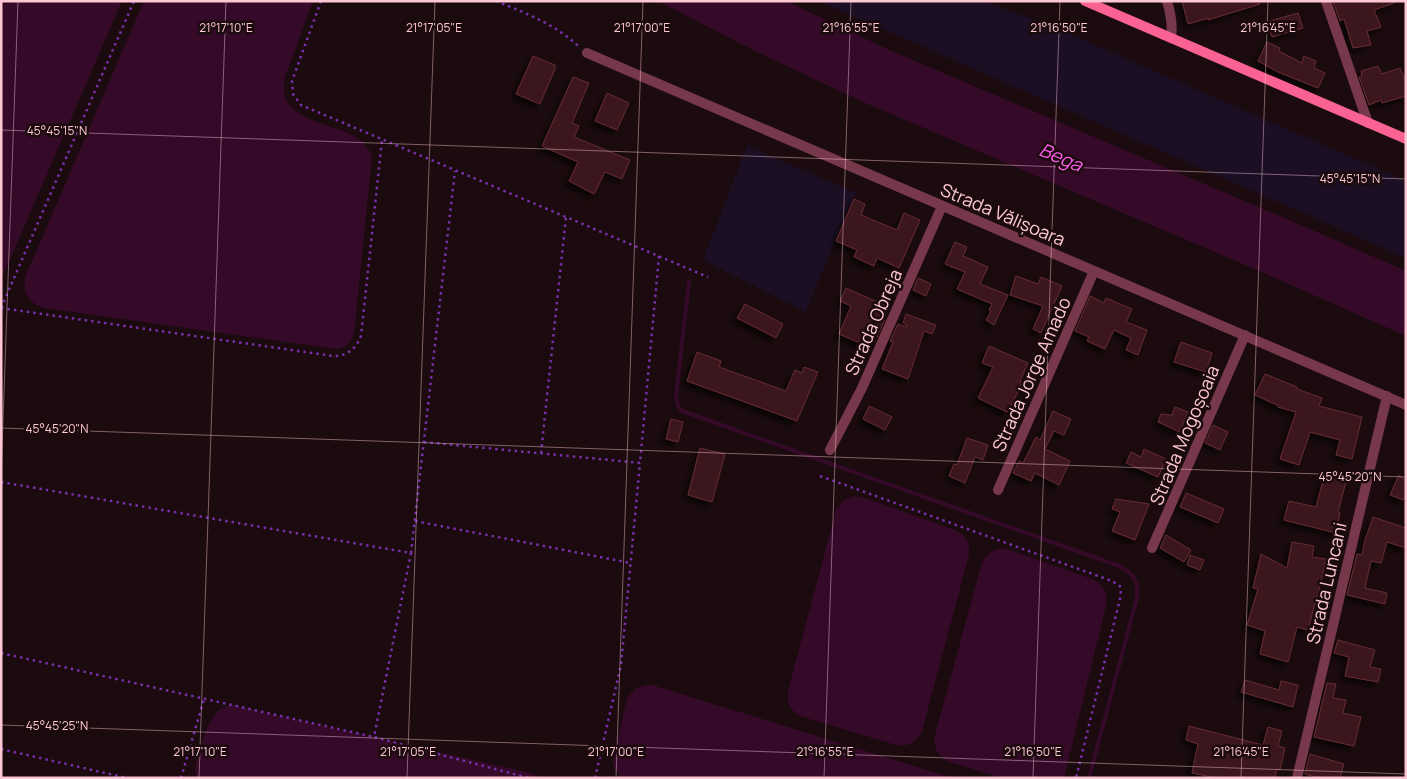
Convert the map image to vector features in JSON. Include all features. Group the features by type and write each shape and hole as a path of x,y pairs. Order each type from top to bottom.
{"street":[{"path":"1085,1 1406,139"},
{"path":"1167,1 1172,16 1173,28 1171,38"},
{"path":"1326,1 1368,123"},
{"name":"Strada Vălișoara","path":"587,53 1406,405"},
{"name":"Strada Obreja","path":"830,450 862,388 942,206"},
{"name":"Strada Jorge Amado","path":"998,490 1094,271"},
{"name":"Strada Mogoșoaia","path":"1152,548 1245,335"},
{"name":"Strada Luncani","path":"1297,778 1387,396"}],"path":[{"path":"134,1 1,308 335,356 348,353 358,344 361,334 382,140"},
{"path":"321,1 292,79 294,96 304,107 708,277"},
{"path":"496,1 537,18 564,33 587,53"},
{"path":"374,737 411,553 455,170"},
{"path":"541,453 566,217"},
{"path":"595,778 621,665 659,256"},
{"path":"424,442 640,463"},
{"path":"820,476 1103,578 1120,586 1121,595 1076,778"},
{"path":"1,482 411,553"},
{"path":"415,522 631,563"},
{"path":"1,653 374,737 529,778"},
{"path":"181,778 204,699"},
{"path":"1,749 127,778"}],"shaded area":[{"path":"823,1 983,1 1054,27 1406,181 1406,258 823,3"},
{"path":"747,146 856,193 805,312 703,260"}],"water":[{"path":"1,1 122,1 1,280"},
{"path":"144,1 313,1 285,77 285,95 292,108 305,117 352,135 365,144 372,157 354,333 352,340 346,346 336,349 44,308 30,300 25,286 26,275"},
{"name":"Bega","path":"658,1 786,1 887,49 1406,271 1406,336 1264,273 863,102 753,50"},
{"path":"853,496 862,497 955,530 965,537 969,547 969,555 922,731 915,741 904,745 896,745 800,716 791,708 788,702 788,691 836,510 843,501"},
{"path":"1001,548 1092,579 1100,584 1106,594 1106,606 1064,778 1002,778 947,761 938,753 935,746 935,735 982,562 990,552"},
{"path":"652,685 953,778 621,778 614,768 613,760 627,698 636,688"},
{"path":"231,705 531,773 541,778 197,778 195,771 196,763 207,728 216,713"}],"building":[{"path":"1182,1 1259,1 1260,4 1188,24"},
{"path":"1333,1 1394,1 1394,3 1374,10 1381,27 1367,31 1371,45 1353,48 1344,19 1340,21"},
{"path":"1298,13 1303,28 1272,37 1266,22"},
{"path":"1267,42 1280,48 1279,51 1302,63 1304,56 1316,61 1314,68 1325,73 1318,88 1278,72 1258,61"},
{"path":"533,56 555,65 540,104 516,94"},
{"path":"1378,66 1382,74 1400,68 1406,82 1406,96 1382,103 1381,100 1369,105 1359,77 1362,76 1361,71"},
{"path":"573,77 589,83 572,123 579,126 574,137 630,160 622,179 605,172 594,194 569,181 578,162 542,146"},
{"path":"607,93 629,103 617,130 595,121"},
{"path":"854,199 865,204 861,215 897,230 904,213 920,220 899,268 877,258 874,266 854,257 857,250 836,241"},
{"path":"955,242 967,247 963,256 988,267 980,284 1008,295 994,325 986,320 991,311 989,310 992,304 957,289 965,272 945,264"},
{"path":"1016,276 1038,284 1041,277 1062,286 1041,333 1033,329 1043,306 1010,295"},
{"path":"918,278 931,284 926,296 913,290"},
{"path":"846,288 884,305 879,317 885,319 877,337 872,335 867,346 839,334 851,306 840,301"},
{"path":"1090,296 1104,303 1106,298 1132,309 1126,322 1147,330 1138,355 1126,350 1131,338 1114,330 1105,349 1087,341 1089,337 1075,331"},
{"path":"745,304 783,324 776,338 737,318"},
{"path":"906,314 936,325 932,334 924,331 908,379 882,369 893,342 890,341 898,324 906,327 907,325 903,323"},
{"path":"1181,342 1212,353 1206,372 1174,362"},
{"path":"989,346 1028,363 1020,381 1022,382 1017,394 1007,412 978,398 993,367 982,363"},
{"path":"697,352 721,361 719,367 786,391 795,370 802,373 804,367 818,372 797,421 687,381"},
{"path":"1265,374 1322,398 1319,406 1362,417 1352,459 1336,455 1340,440 1310,432 1299,465 1280,459 1296,412 1278,407 1255,395"},
{"path":"869,406 892,417 885,430 863,419"},
{"path":"1175,407 1188,412 1180,432 1158,422 1161,414 1172,415"},
{"path":"1053,411 1071,419 1064,435 1054,431 1045,449 1070,461 1059,485 1035,473 1031,481 1013,473 1019,461 1023,463 1036,437 1040,440"},
{"path":"671,419 683,422 678,442 666,439"},
{"path":"1213,425 1228,432 1220,450 1205,443"},
{"path":"967,438 988,445 983,460 975,457 965,483 949,476 954,464 957,465"},
{"path":"700,448 725,454 712,502 688,495"},
{"path":"1144,449 1166,459 1158,477 1126,463 1131,452 1141,457"},
{"path":"1325,473 1347,478 1338,512 1340,513 1336,533 1284,520 1289,501 1316,507"},
{"path":"1399,475 1406,481 1406,493 1403,500 1390,495"},
{"path":"1186,493 1224,509 1218,523 1180,507"},
{"path":"1116,499 1149,504 1135,540 1112,531 1120,512 1112,509"},
{"path":"1373,517 1406,528 1406,548 1387,542 1381,563 1371,561 1365,588 1387,593 1385,604 1347,595 1357,554 1362,555"},
{"path":"1166,535 1191,550 1184,562 1160,548"},
{"path":"1292,542 1314,546 1312,557 1326,559 1308,630 1297,627 1288,662 1260,654 1265,631 1247,625 1258,589 1253,588 1261,554 1287,568"},
{"path":"1190,555 1204,560 1200,570 1187,565"},
{"path":"1338,640 1375,650 1370,667 1381,669 1378,682 1345,676 1349,657 1334,653"},
{"path":"1245,680 1279,690 1281,681 1298,685 1293,707 1241,692"},
{"path":"1327,683 1336,684 1333,698 1346,700 1343,713 1361,717 1354,746 1314,737"},
{"path":"1189,726 1263,745 1268,727 1282,731 1278,746 1285,748 1280,770 1277,769 1275,778 1217,778 1192,773 1198,744 1186,740"},
{"path":"1310,754 1344,764 1340,778 1318,778 1305,774"}],"waterway":[{"path":"689,282 676,396 678,406 682,411 1119,566 1132,575 1137,587 1137,598 1089,778"}]}
